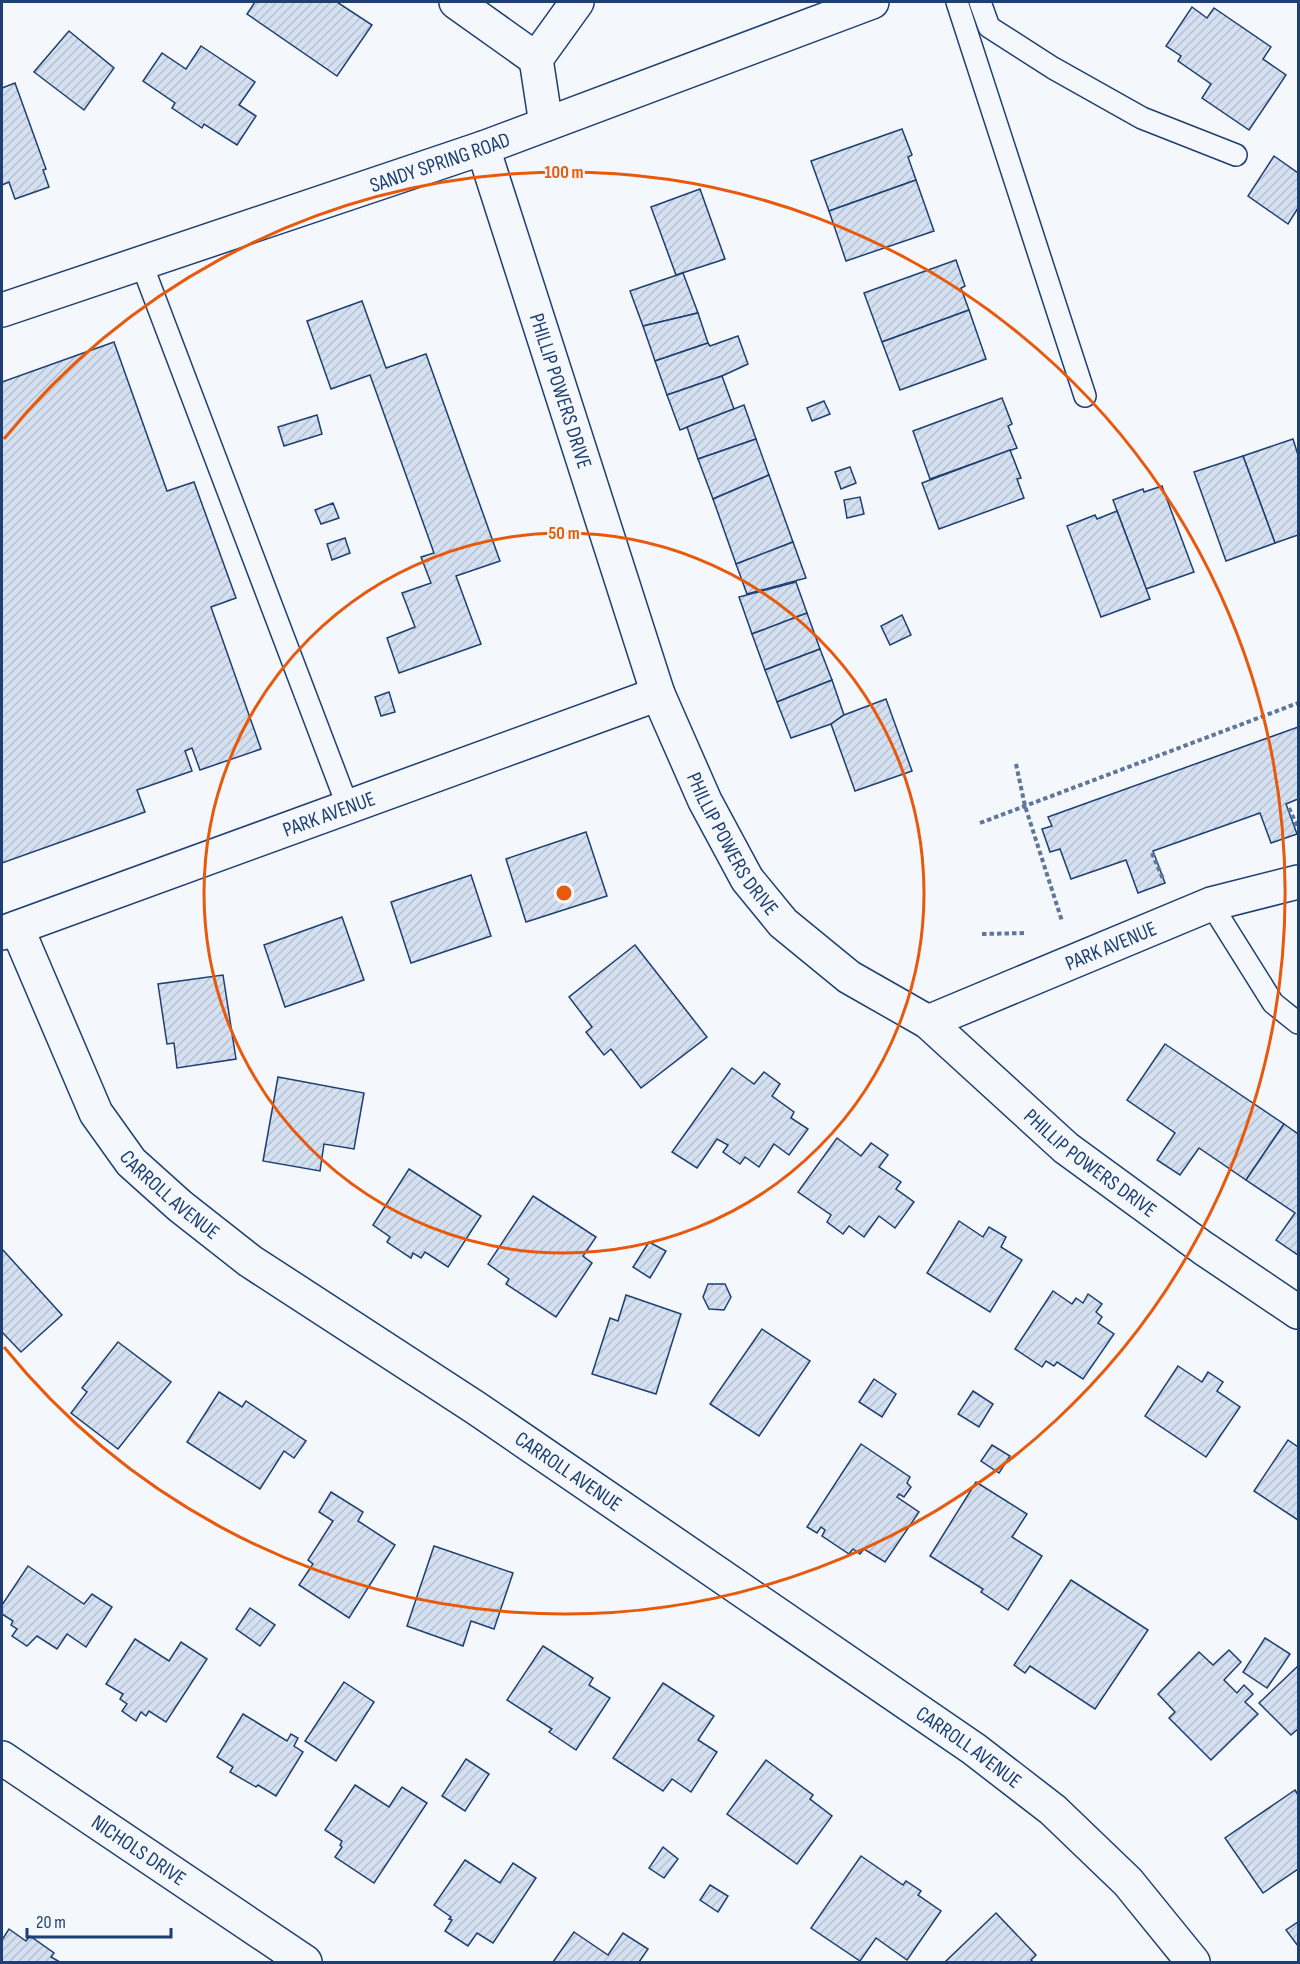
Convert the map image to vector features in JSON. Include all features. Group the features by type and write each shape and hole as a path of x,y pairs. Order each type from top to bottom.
{"street":[{"path":"456,2 536,59"},
{"path":"546,124 536,59 577,2"},
{"name":"SANDY SPRING ROAD","path":"2,310 483,148 872,2"},
{"name":"PHILLIP POWERS DRIVE","path":"483,148 658,694 705,801 747,879 783,923 849,977 928,1022 1066,1148 1203,1248 1299,1312"},
{"name":"PARK AVENUE","path":"9,930 658,694"},
{"name":"PARK AVENUE","path":"928,1022 1211,904 1299,882"},
{"name":"CARROLL AVENUE","path":"9,930 96,1113 131,1162 180,1206 250,1261 476,1408 974,1749 1053,1810 1128,1882 1193,1962"},
{"name":"NICHOLS DRIVE","path":"2,1758 305,1962"}],"lane":[{"path":"957,2 1084,396"},
{"path":"980,2 989,27 1053,68 1142,118 1236,155"},
{"path":"141,262 348,807"},
{"path":"1211,904 1273,1003 1299,1023"}],"path":[{"path":"980,823 1299,703"},
{"path":"1016,764 1025,806 1063,922"},
{"path":"1289,808 1299,828"}],"building":[{"path":"255,2 337,2 372,25 337,76 247,14"},
{"path":"1192,7 1207,18 1214,8 1271,47 1263,59 1286,75 1249,130 1202,98 1211,84 1178,61 1181,56 1166,46"},
{"path":"69,31 114,68 84,110 34,72"},
{"path":"201,46 255,82 239,105 256,116 237,145 204,124 202,128 172,108 175,103 143,81 162,53 186,69"},
{"path":"15,83 46,169 43,170 49,187 15,199 9,182 2,185 2,88"},
{"path":"902,129 912,155 908,157 916,180 829,211 811,161"},
{"path":"1274,156 1298,173 1298,208 1288,224 1248,196"},
{"path":"916,180 934,231 846,261 829,211"},
{"path":"700,189 725,259 676,275 651,207"},
{"path":"956,260 965,286 961,288 969,310 882,342 864,293"},
{"path":"683,273 698,313 643,326 630,291"},
{"path":"362,301 386,368 426,354 500,561 456,576 481,644 399,673 387,638 415,627 402,593 431,583 421,557 434,553 370,375 331,389 307,321"},
{"path":"969,310 986,359 900,390 882,342"},
{"path":"698,313 708,343 655,361 643,326"},
{"path":"738,336 748,364 722,376 667,395 655,361 708,343 710,346"},
{"path":"114,342 167,491 194,482 236,598 211,607 261,749 200,770 192,748 185,751 192,771 137,790 145,812 2,863 2,382"},
{"path":"722,376 734,409 680,430 667,395"},
{"path":"1002,398 1012,424 1008,426 1017,448 930,479 913,431"},
{"path":"824,401 830,414 812,421 807,408"},
{"path":"744,405 756,439 698,459 687,427"},
{"path":"317,415 322,434 284,446 278,427"},
{"path":"756,439 769,475 713,499 698,459"},
{"path":"1293,439 1298,455 1298,535 1275,543 1243,456"},
{"path":"1010,450 1021,478 1017,479 1024,498 939,529 922,483"},
{"path":"1243,456 1275,543 1226,561 1194,472"},
{"path":"850,467 856,483 841,489 835,472"},
{"path":"769,475 793,542 736,564 713,499"},
{"path":"1162,486 1194,572 1146,589 1113,500 1143,489 1144,492"},
{"path":"860,497 864,514 847,518 844,500"},
{"path":"333,503 339,518 321,524 315,510"},
{"path":"1117,511 1150,599 1101,617 1067,526 1095,515 1097,519"},
{"path":"345,538 350,553 332,560 327,544"},
{"path":"793,542 806,578 747,594 736,564"},
{"path":"796,582 807,613 752,634 739,597"},
{"path":"807,613 820,649 765,670 752,634"},
{"path":"902,615 911,635 890,645 881,626"},
{"path":"820,649 832,680 777,702 765,670"},
{"path":"832,680 844,715 831,724 791,738 777,702"},
{"path":"389,692 395,712 381,716 375,697"},
{"path":"886,699 912,771 855,791 831,724 844,715"},
{"path":"1298,727 1298,799 1286,804 1297,834 1271,843 1260,813 1153,851 1165,883 1138,893 1126,860 1071,879 1060,849 1050,852 1042,829 1052,826 1048,817"},
{"path":"586,832 607,896 526,922 506,859"},
{"path":"471,875 491,936 411,963 391,902"},
{"path":"342,917 364,980 285,1007 264,945"},
{"path":"635,945 707,1037 641,1088 611,1049 604,1055 586,1032 592,1027 569,997"},
{"path":"223,975 236,1059 177,1068 174,1043 167,1044 158,984"},
{"path":"1165,1044 1284,1124 1246,1180 1199,1148 1180,1175 1157,1160 1175,1133 1127,1100"},
{"path":"732,1068 754,1084 764,1072 780,1084 772,1096 794,1112 791,1118 808,1129 789,1155 774,1144 759,1167 745,1157 740,1164 723,1152 728,1145 717,1139 697,1168 672,1152"},
{"path":"278,1077 364,1093 354,1149 324,1144 320,1171 263,1161"},
{"path":"1284,1124 1298,1134 1298,1255 1276,1240 1295,1213 1246,1180"},
{"path":"837,1138 861,1156 871,1143 888,1155 879,1167 901,1182 896,1189 914,1202 895,1228 879,1216 864,1237 849,1226 843,1234 827,1222 831,1215 798,1192"},
{"path":"409,1169 481,1216 448,1267 425,1252 421,1258 413,1253 411,1258 387,1242 390,1237 373,1225"},
{"path":"533,1196 596,1237 583,1256 592,1263 556,1317 506,1284 509,1279 488,1264"},
{"path":"959,1221 983,1237 989,1227 1006,1237 1001,1247 1022,1260 990,1312 927,1273"},
{"path":"649,1242 666,1251 650,1278 633,1267"},
{"path":"2,1249 62,1315 21,1352 2,1332"},
{"path":"708,1284 725,1284 731,1297 724,1310 709,1309 703,1297"},
{"path":"1053,1291 1072,1304 1076,1298 1083,1303 1088,1294 1102,1304 1096,1312 1102,1317 1098,1323 1114,1334 1083,1379 1057,1362 1054,1366 1046,1361 1042,1367 1015,1349"},
{"path":"626,1295 681,1314 656,1394 592,1374 610,1318 618,1321"},
{"path":"762,1329 810,1361 759,1436 710,1404"},
{"path":"118,1342 171,1382 118,1449 71,1413 87,1392 82,1388"},
{"path":"1178,1366 1202,1382 1208,1372 1223,1382 1217,1391 1240,1407 1206,1457 1145,1416"},
{"path":"874,1379 896,1394 882,1417 859,1402"},
{"path":"973,1391 993,1404 979,1427 958,1414"},
{"path":"219,1392 242,1407 246,1401 306,1441 294,1458 284,1451 260,1489 187,1442"},
{"path":"1288,1440 1298,1447 1298,1520 1254,1491"},
{"path":"861,1444 910,1477 907,1483 911,1487 904,1497 899,1494 897,1497 919,1512 885,1562 864,1549 860,1554 853,1549 849,1554 822,1536 825,1530 821,1527 817,1533 807,1527"},
{"path":"992,1445 1010,1456 999,1473 981,1461"},
{"path":"976,1482 1027,1514 1012,1537 1042,1556 1008,1610 981,1592 983,1589 930,1556"},
{"path":"331,1492 363,1512 358,1521 395,1545 349,1618 299,1585 313,1564 308,1560 333,1521 319,1512"},
{"path":"434,1546 513,1573 494,1629 471,1621 463,1646 407,1626"},
{"path":"28,1566 84,1604 92,1594 112,1607 86,1647 67,1634 57,1649 37,1636 27,1646 12,1636 17,1629 11,1625 13,1621 2,1614 2,1605"},
{"path":"1071,1580 1148,1630 1095,1709 1030,1666 1025,1673 1014,1665"},
{"path":"250,1608 275,1625 260,1646 236,1629"},
{"path":"1265,1638 1290,1654 1267,1688 1243,1672"},
{"path":"135,1639 169,1661 181,1642 207,1659 166,1722 149,1711 146,1716 141,1712 136,1721 122,1711 127,1704 120,1699 123,1694 106,1684"},
{"path":"543,1646 593,1678 589,1685 610,1698 576,1750 549,1732 552,1729 507,1700"},
{"path":"1229,1650 1241,1662 1224,1680 1237,1693 1244,1685 1253,1694 1245,1702 1258,1714 1211,1760 1169,1718 1175,1712 1158,1694 1199,1652 1213,1665"},
{"path":"1298,1666 1298,1729 1291,1735 1259,1703"},
{"path":"344,1682 374,1702 336,1761 305,1741"},
{"path":"663,1683 714,1716 698,1740 717,1752 691,1792 672,1779 663,1791 613,1758"},
{"path":"243,1714 287,1741 291,1734 298,1738 294,1746 303,1752 276,1796 230,1772 233,1767 217,1757"},
{"path":"466,1759 489,1774 465,1811 442,1796"},
{"path":"766,1760 813,1795 810,1799 832,1816 797,1864 727,1814"},
{"path":"355,1785 389,1807 402,1787 427,1803 374,1883 335,1857 342,1847 340,1845 342,1841 325,1830"},
{"path":"1295,1790 1298,1795 1298,1869 1263,1893 1225,1838"},
{"path":"663,1847 678,1859 664,1878 649,1868"},
{"path":"861,1856 903,1885 906,1881 921,1891 918,1895 941,1911 907,1960 876,1938 860,1961 811,1928"},
{"path":"465,1860 500,1883 513,1863 536,1878 493,1943 477,1933 468,1946 445,1931 452,1920 449,1919 451,1917 434,1905"},
{"path":"710,1885 728,1896 718,1912 700,1900"},
{"path":"996,1913 1036,1955 1031,1960 1033,1962 945,1962"},
{"path":"1298,1922 1298,1946 1286,1930"},
{"path":"9,1929 26,1941 30,1936 54,1953 51,1957 60,1962 2,1962 2,1940"},
{"path":"574,1932 608,1955 623,1933 648,1949 639,1962 553,1962"}]}
